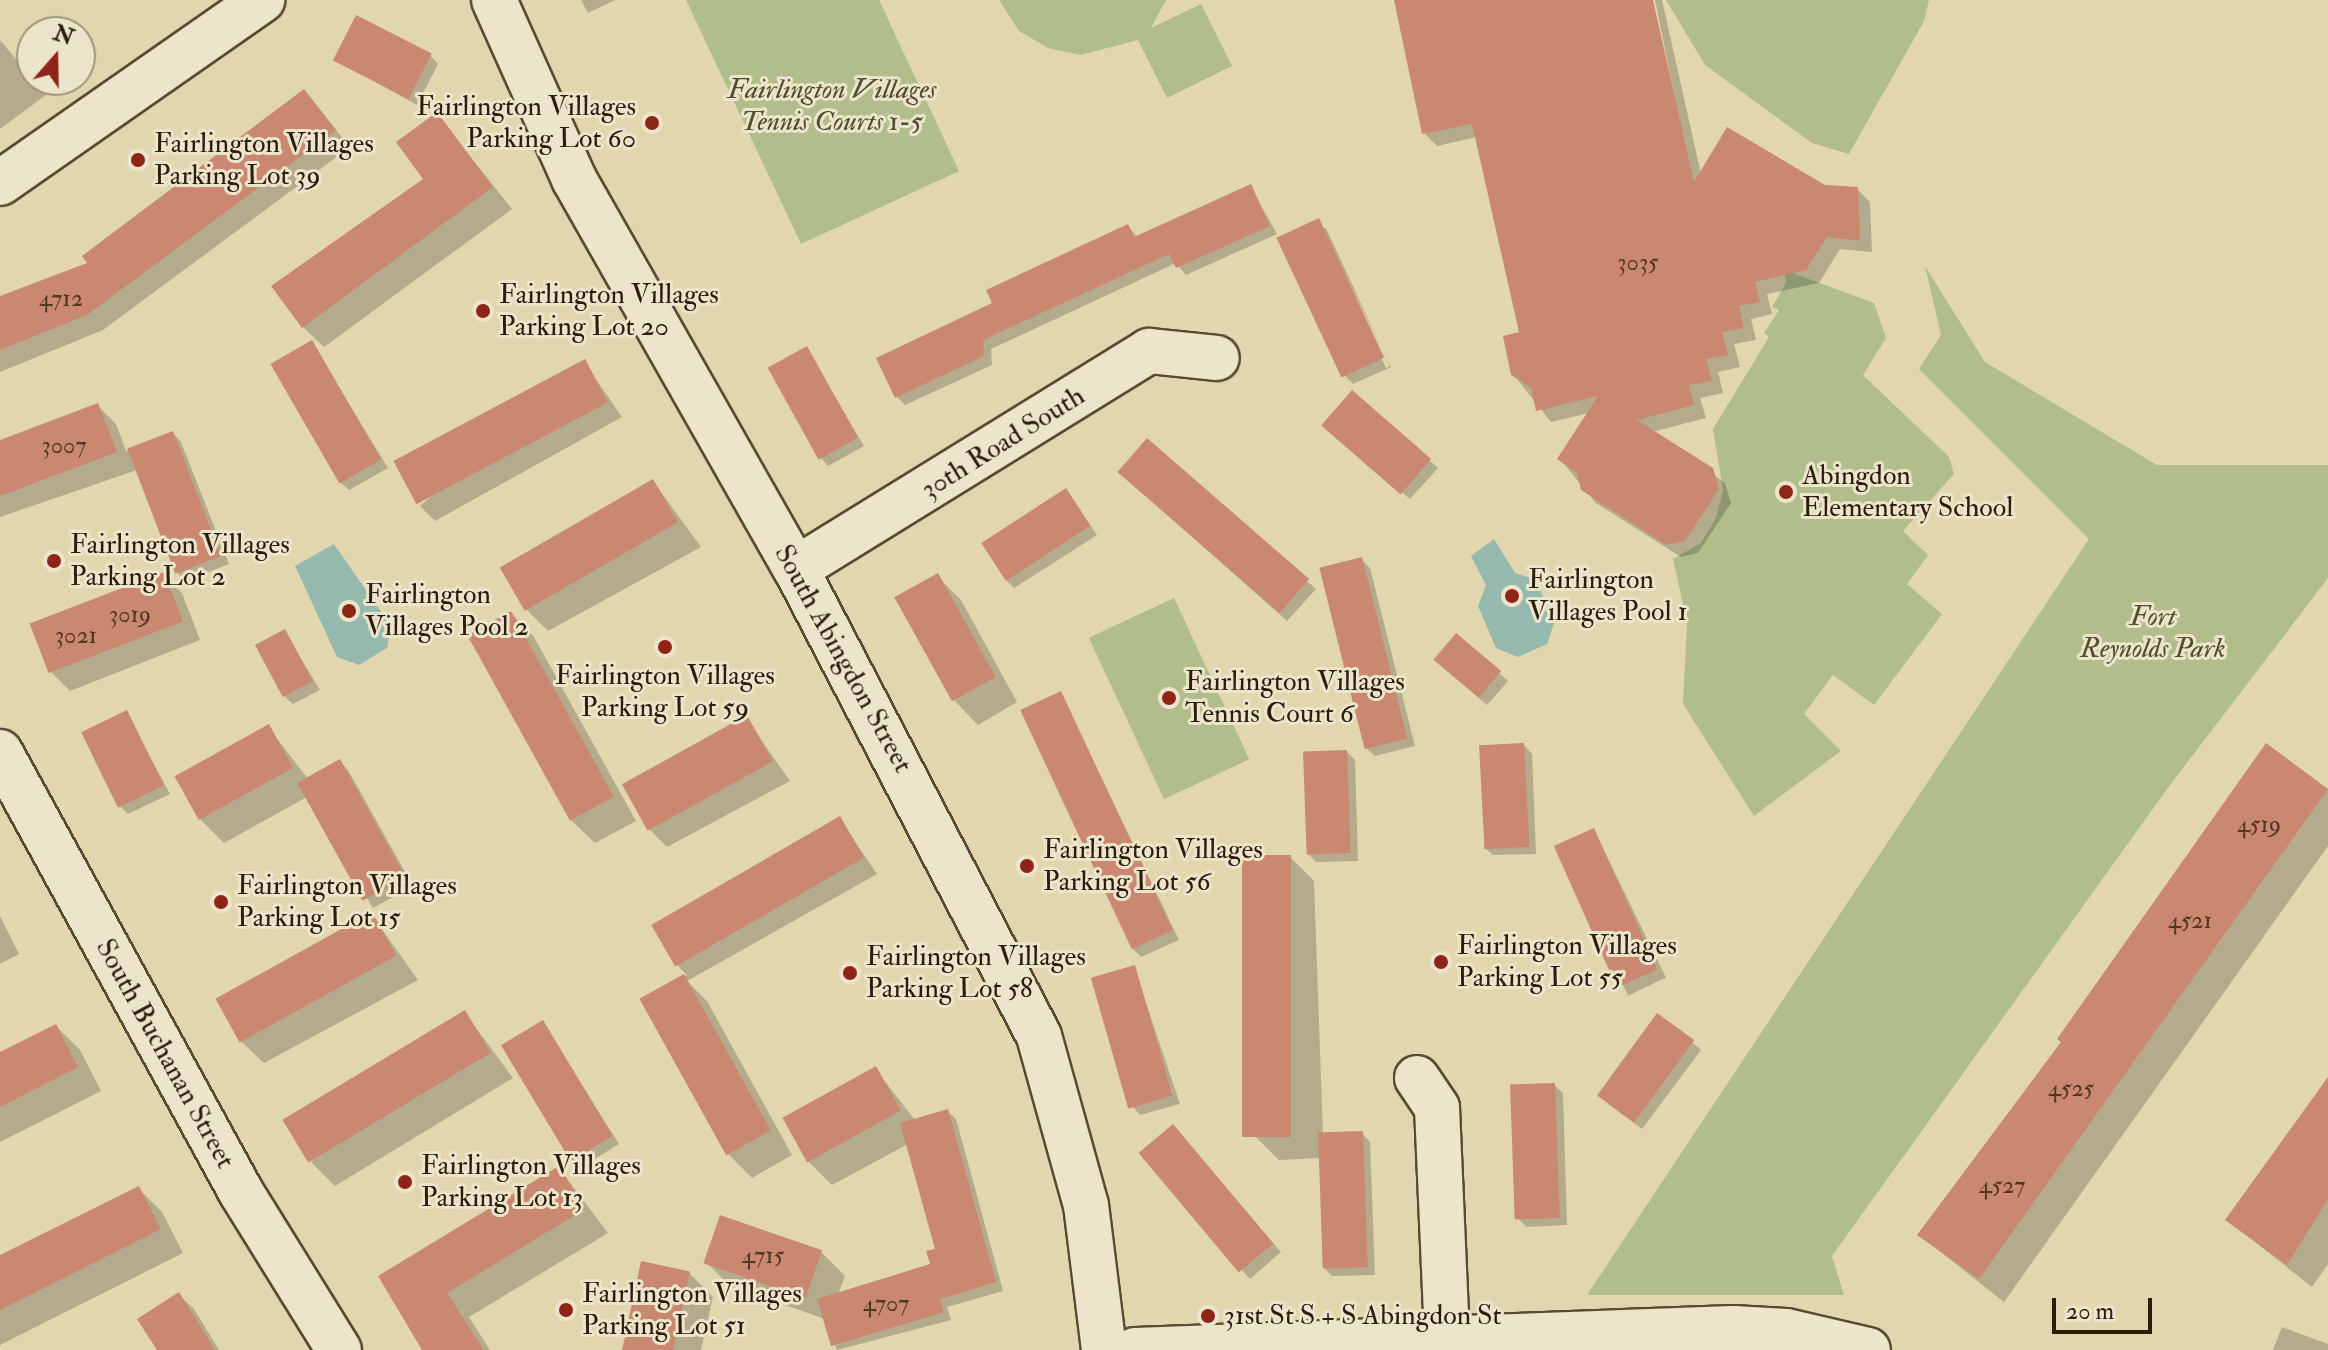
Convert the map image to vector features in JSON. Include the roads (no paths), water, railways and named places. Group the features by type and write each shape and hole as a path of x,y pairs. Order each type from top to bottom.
{"street":[{"path":"0,183 262,0"},
{"name":"South Abingdon Street","path":"494,0 574,179 796,569 1039,1036 1086,1205 1104,1350"},
{"name":"30th Road South","path":"796,569 1149,351 1217,358"},
{"name":"South Buchanan Street","path":"0,752 241,1192 339,1350"},
{"path":"1417,1078 1437,1108 1447,1336"},
{"path":"1135,1350 1447,1336 1733,1328 1786,1331 1868,1350"}],"water":[{"name":"Fairlington Villages Pool 1","path":"1494,539 1515,573 1536,580 1554,623 1547,644 1518,657 1496,648 1478,606 1486,585 1471,556"},
{"name":"Fairlington Villages Pool 2","path":"334,544 391,626 387,648 359,665 337,657 295,566"}],"place":[{"name":"Fairlington Villages Parking Lot 60","path":"652,123"},
{"name":"Fairlington Villages Parking Lot 39","path":"138,160"},
{"name":"Fairlington Villages Parking Lot 20","path":"483,311"},
{"name":"Abingdon Elementary School","path":"1786,492"},
{"name":"Fairlington Villages Parking Lot 2","path":"54,561"},
{"name":"Fairlington Villages Pool 1","path":"1512,596"},
{"name":"Fairlington Villages Pool 2","path":"349,611"},
{"name":"Fairlington Villages Parking Lot 59","path":"665,647"},
{"name":"Fairlington Villages Tennis Court 6","path":"1169,698"},
{"name":"Fairlington Villages Parking Lot 56","path":"1027,866"},
{"name":"Fairlington Villages Parking Lot 15","path":"221,902"},
{"name":"Fairlington Villages Parking Lot 55","path":"1441,962"},
{"name":"Fairlington Villages Parking Lot 58","path":"850,973"},
{"name":"Fairlington Villages Parking Lot 13","path":"405,1182"},
{"name":"Fairlington Villages Parking Lot 51","path":"566,1310"},
{"name":"31st St S + S Abingdon St","path":"1208,1316"}],"park label":[{"name":"Fairlington Villages Tennis Courts 1-5","path":"832,106"},
{"name":"Fort Reynolds Park","path":"2153,633"}]}
